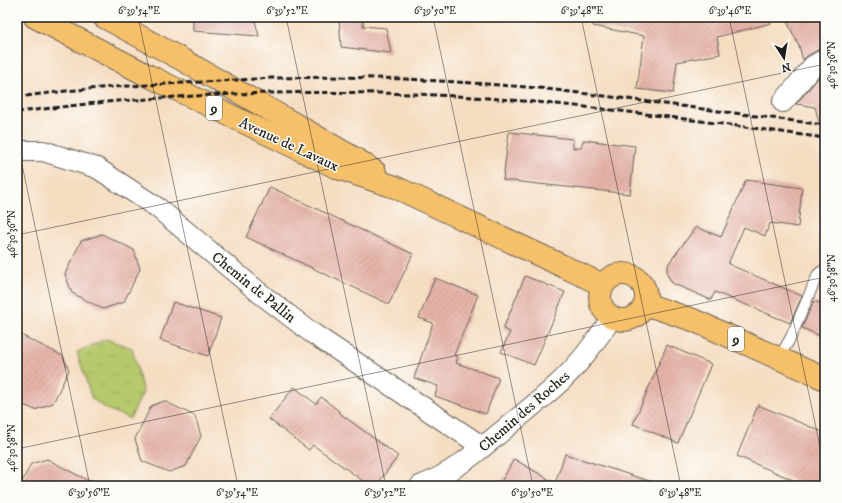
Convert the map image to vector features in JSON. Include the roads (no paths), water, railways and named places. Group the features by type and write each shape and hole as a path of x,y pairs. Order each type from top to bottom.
{"main road":[{"name":"Avenue de Lavaux","path":"35,17 145,74 338,168 395,187 603,285"},
{"name":"Avenue de Lavaux","path":"104,17 182,59 359,161 395,187"},
{"path":"622,274 630,275 642,284 646,291 645,304 645,307 634,318 619,320 612,318 606,313 600,300 600,292 603,285 614,276 622,274"},
{"name":"9","path":"645,304 693,320 825,379"}],"street":[{"path":"783,102 813,66 825,59"},
{"name":"Chemin de Pallin","path":"17,151 43,151 97,168 158,208 261,294 312,333 483,447"},
{"name":"Chemin des Roches","path":"420,486 456,468 561,382 584,356 612,318"}],"lane":[{"path":"779,358 791,337 818,274 825,269"}],"railway":[{"path":"17,97 112,87 272,78 340,77 406,79 539,88 825,125"},
{"path":"17,112 105,102 177,97 304,92 388,93 517,100 649,114 825,138"}]}
